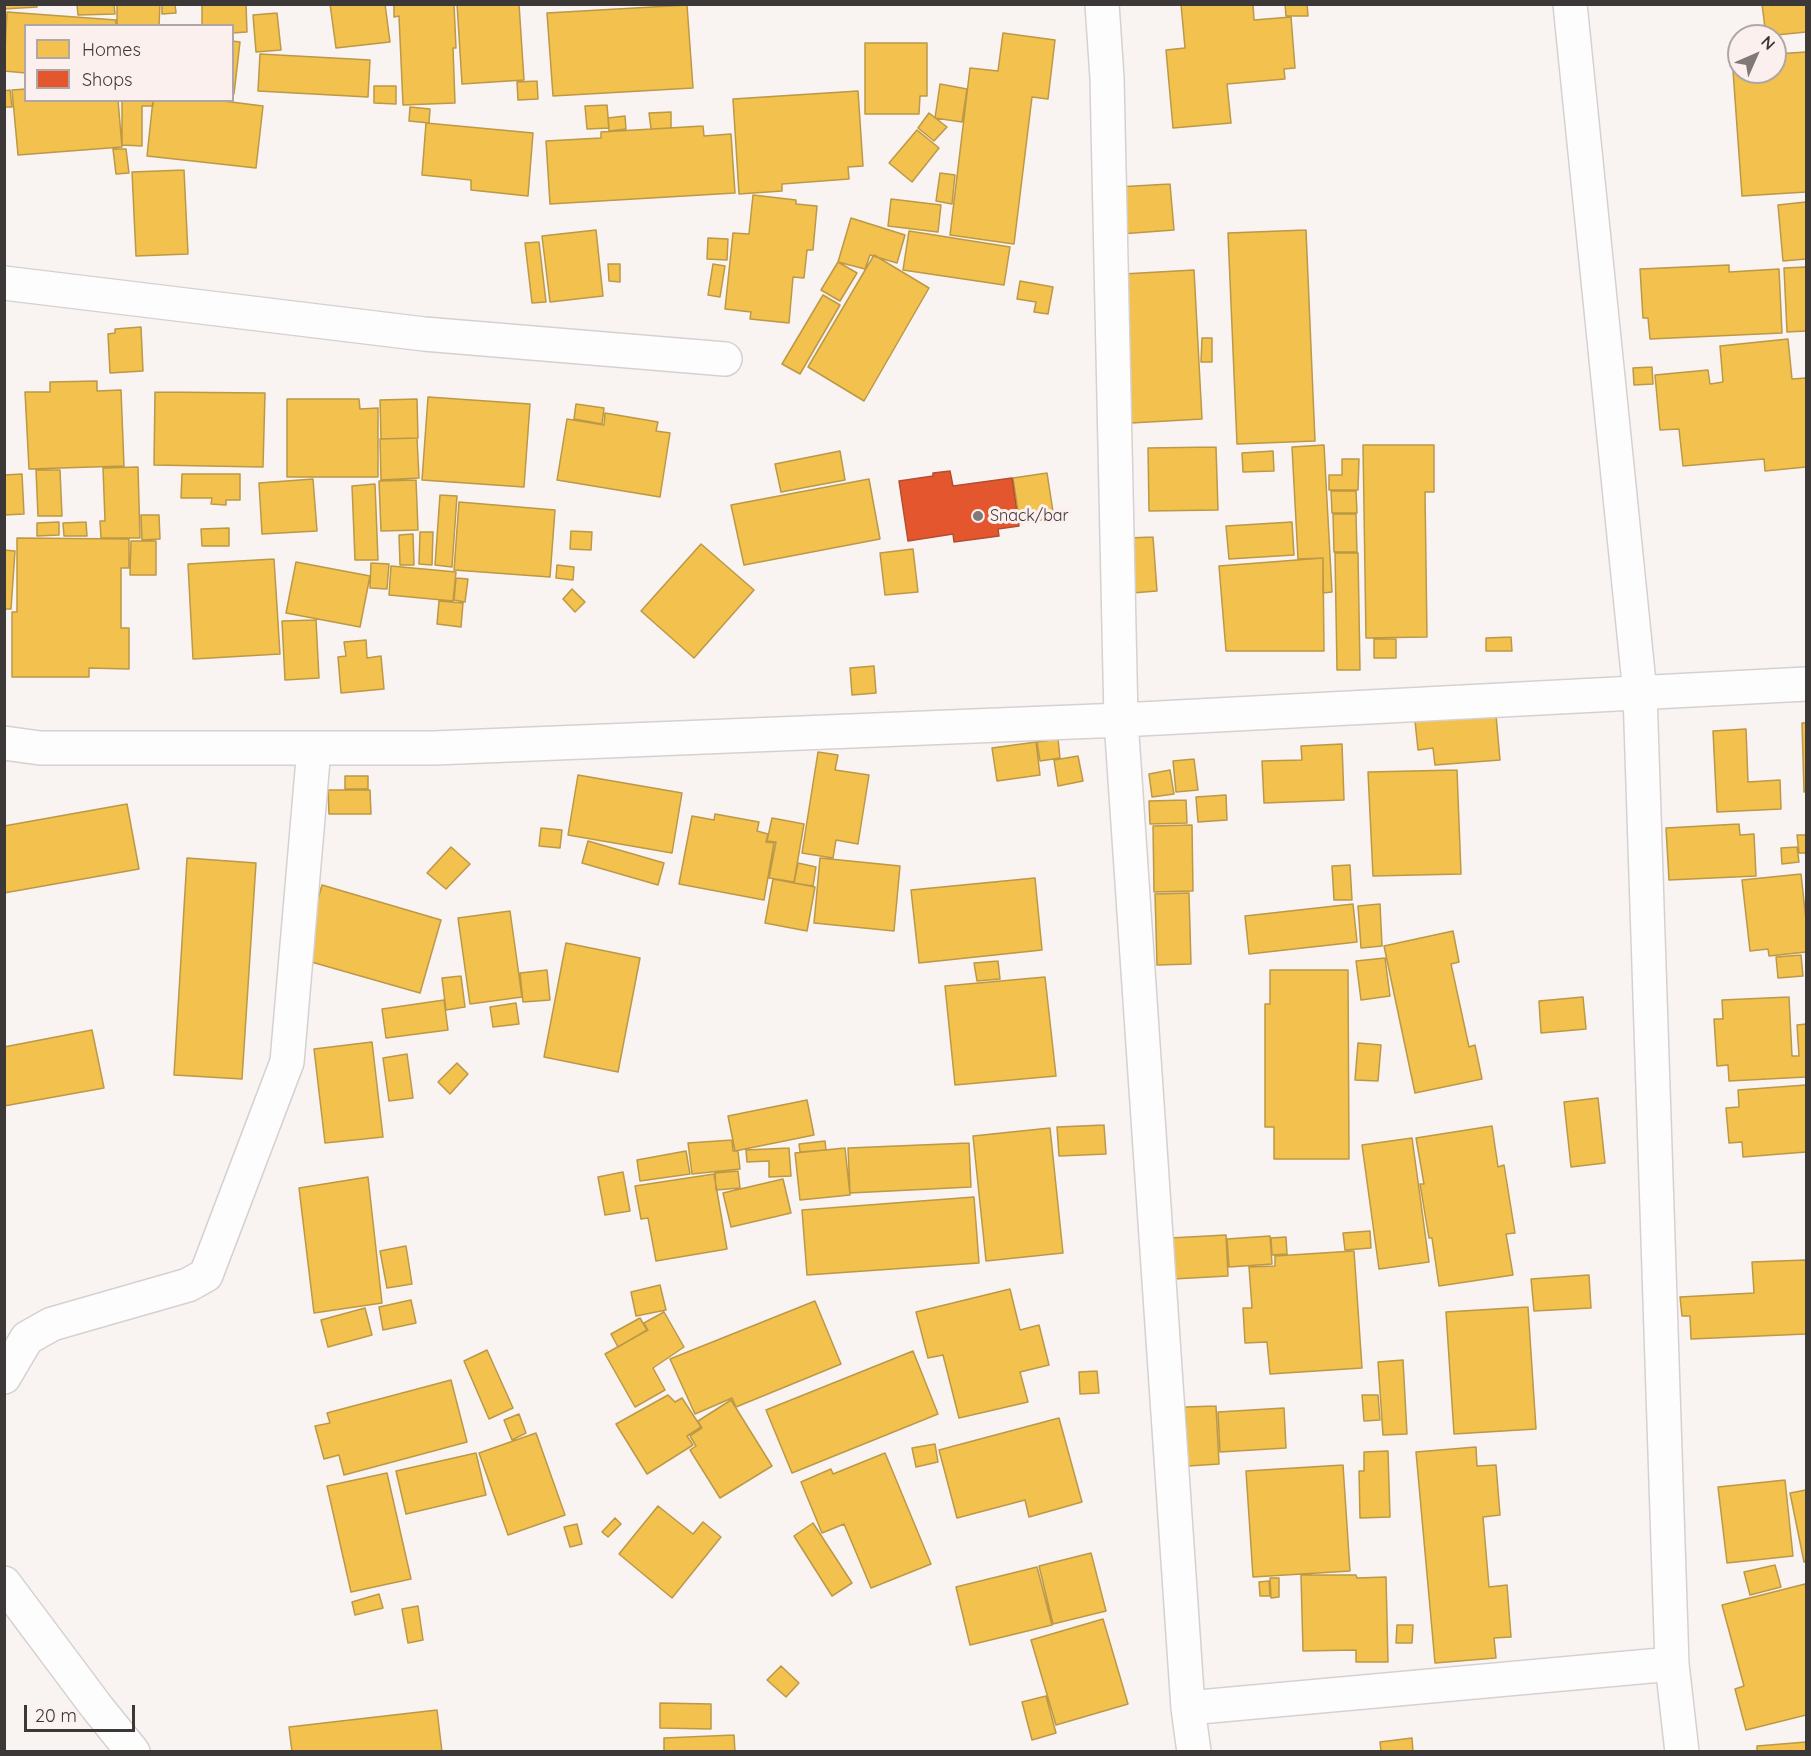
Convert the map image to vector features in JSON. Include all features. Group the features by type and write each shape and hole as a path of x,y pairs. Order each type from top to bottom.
{"street":[{"path":"1102,4 1107,78 1121,720 1188,1708 1194,1752"},
{"path":"1570,4 1640,693 1672,1664 1682,1752"},
{"path":"4,283 424,334 725,359"},
{"path":"4,743 40,748 434,748 1121,720 1806,684"},
{"path":"4,1377 27,1338 52,1324 188,1285 206,1275 287,1062 314,748"},
{"path":"4,1583 133,1752"},
{"path":"1188,1708 1672,1664"}],"building: Homes":[{"path":"4,4 37,4 37,7 4,9"},
{"path":"77,4 114,4 115,14 78,15"},
{"path":"117,4 160,4 159,24 117,24"},
{"path":"162,4 175,4 176,13 162,14"},
{"path":"202,4 246,4 247,32 234,33 234,24 202,24"},
{"path":"330,4 385,4 390,42 336,48"},
{"path":"394,4 454,4 455,103 403,105 399,16 394,17"},
{"path":"457,4 519,4 524,80 462,84"},
{"path":"1181,4 1253,4 1254,20 1291,17 1295,68 1284,69 1285,79 1227,84 1231,123 1173,128 1166,50 1185,48"},
{"path":"1285,4 1307,4 1308,16 1286,16"},
{"path":"1762,4 1806,4 1806,32 1787,34 1787,24 1764,24"},
{"path":"687,5 693,88 553,96 547,13"},
{"path":"7,12 116,20 116,24 24,24 24,73 4,71"},
{"path":"277,13 281,50 256,52 253,15"},
{"path":"1003,33 1055,40 1048,99 1032,97 1014,244 950,235 970,68 998,71"},
{"path":"234,41 240,42 234,94"},
{"path":"865,43 927,43 927,96 920,96 919,114 865,114"},
{"path":"1806,52 1806,192 1742,196 1734,84 1787,84 1787,53"},
{"path":"260,54 370,60 368,97 258,91"},
{"path":"537,81 538,99 518,100 517,82"},
{"path":"940,84 967,89 962,122 935,118"},
{"path":"374,86 396,86 396,104 374,103"},
{"path":"24,89 24,102 118,102 122,147 18,155 12,90"},
{"path":"10,90 12,107 4,107 4,91"},
{"path":"858,91 863,166 848,167 849,179 782,184 782,191 739,194 733,99"},
{"path":"122,102 153,102 153,106 142,106 142,146 122,145"},
{"path":"153,102 231,102 263,106 256,168 147,156"},
{"path":"607,105 609,128 587,129 585,106"},
{"path":"410,107 430,109 429,123 409,121"},
{"path":"671,112 671,128 651,129 649,113"},
{"path":"929,113 947,127 934,141 918,128"},
{"path":"625,116 626,129 609,131 608,118"},
{"path":"426,123 533,133 528,196 471,190 471,180 422,175"},
{"path":"703,126 704,136 731,134 735,193 550,204 546,141 601,138 601,132"},
{"path":"917,130 939,148 912,182 889,163"},
{"path":"113,149 126,149 129,173 116,174"},
{"path":"184,170 188,254 136,256 132,172"},
{"path":"940,173 955,175 952,204 936,201"},
{"path":"1170,184 1174,230 1120,234 1117,187"},
{"path":"753,195 796,200 796,204 817,206 813,250 807,250 804,278 793,277 789,323 750,319 751,312 725,309 733,233 749,234"},
{"path":"891,199 941,205 938,232 888,226"},
{"path":"1806,202 1806,259 1783,261 1778,205"},
{"path":"851,218 905,235 897,263 870,255 865,269 838,262"},
{"path":"596,230 603,296 550,302 542,236"},
{"path":"1306,230 1315,441 1237,444 1228,233"},
{"path":"909,231 1010,247 1004,285 903,270"},
{"path":"708,238 728,239 727,260 707,259"},
{"path":"539,242 546,302 532,303 525,243"},
{"path":"874,255 929,288 864,401 808,367"},
{"path":"838,262 857,273 840,301 821,290"},
{"path":"608,264 620,264 620,282 609,281"},
{"path":"713,264 725,266 720,297 708,295"},
{"path":"1729,265 1729,272 1779,269 1782,333 1650,339 1648,318 1643,318 1640,269"},
{"path":"1806,267 1806,331 1787,332 1784,268"},
{"path":"1194,270 1202,419 1131,423 1123,274"},
{"path":"1020,281 1053,287 1048,314 1034,312 1036,302 1017,299"},
{"path":"823,295 840,305 800,374 782,364"},
{"path":"141,327 143,371 110,373 108,334 115,333 115,329"},
{"path":"1202,338 1212,338 1212,362 1201,362"},
{"path":"1788,339 1792,379 1806,378 1806,467 1765,471 1764,459 1683,466 1679,429 1660,430 1655,375 1708,370 1710,384 1723,382 1720,346"},
{"path":"1652,367 1653,384 1634,385 1633,368"},
{"path":"97,381 97,391 121,390 124,466 29,469 25,392 50,392 50,382"},
{"path":"155,392 265,393 263,467 154,465"},
{"path":"428,397 530,404 524,487 422,480"},
{"path":"287,399 359,399 360,409 378,408 378,477 287,477"},
{"path":"417,399 418,438 381,439 380,400"},
{"path":"576,404 604,408 602,424 574,419"},
{"path":"605,413 658,422 656,431 670,433 660,497 557,480 567,419 604,425"},
{"path":"417,438 419,478 381,480 380,439"},
{"path":"1324,445 1332,592 1323,593 1323,558 1298,559 1292,447"},
{"path":"1363,445 1434,445 1434,492 1425,492 1427,637 1366,638"},
{"path":"1216,447 1218,510 1149,511 1148,448"},
{"path":"840,451 845,480 781,492 775,464"},
{"path":"1273,451 1274,471 1243,472 1242,453"},
{"path":"1342,459 1359,459 1358,490 1329,490 1329,475 1342,475"},
{"path":"138,467 140,538 101,538 100,521 105,521 103,468"},
{"path":"36,470 60,470 62,516 38,516"},
{"path":"1047,473 1054,518 1020,523 1013,478"},
{"path":"22,474 24,514 4,515 4,475"},
{"path":"182,474 240,474 240,500 226,500 226,505 211,504 212,498 181,498"},
{"path":"313,479 317,531 262,534 259,483"},
{"path":"869,479 880,539 744,565 731,505"},
{"path":"416,480 418,530 381,531 379,481"},
{"path":"375,484 378,560 355,560 352,486"},
{"path":"1331,491 1356,491 1357,513 1332,513"},
{"path":"440,495 457,496 452,567 435,565"},
{"path":"459,502 555,510 550,577 454,570"},
{"path":"1333,514 1356,514 1357,552 1334,552"},
{"path":"141,515 159,515 160,539 142,540"},
{"path":"59,522 59,535 37,536 37,523"},
{"path":"86,522 87,536 64,536 63,523"},
{"path":"1292,522 1294,555 1229,559 1226,526"},
{"path":"229,528 229,546 202,546 201,529"},
{"path":"571,531 592,532 591,550 570,549"},
{"path":"420,532 433,532 432,565 419,564"},
{"path":"413,534 414,565 400,565 399,535"},
{"path":"1153,537 1157,591 1132,593 1128,538"},
{"path":"17,538 129,539 129,568 121,568 121,628 129,628 129,669 89,668 89,677 12,677 12,612 17,612"},
{"path":"131,541 156,541 156,575 130,575"},
{"path":"701,544 754,590 694,658 641,611"},
{"path":"913,549 918,592 885,595 880,553"},
{"path":"4,550 15,551 11,609 4,609"},
{"path":"1335,553 1358,553 1360,670 1337,670"},
{"path":"1323,558 1324,651 1226,651 1219,566"},
{"path":"274,559 280,654 193,659 188,564"},
{"path":"296,562 370,576 360,627 286,613"},
{"path":"371,563 389,564 387,589 370,588"},
{"path":"557,565 574,567 573,580 556,578"},
{"path":"391,566 456,572 453,601 389,595"},
{"path":"456,578 468,579 465,602 454,600"},
{"path":"572,589 585,602 575,612 563,599"},
{"path":"439,601 463,603 461,627 437,624"},
{"path":"316,620 319,678 285,680 282,621"},
{"path":"1511,637 1512,651 1486,651 1486,638"},
{"path":"1374,639 1396,639 1396,658 1374,658"},
{"path":"366,640 367,658 381,656 384,689 341,693 338,657 346,656 344,642"},
{"path":"874,666 876,693 852,695 850,668"},
{"path":"1496,715 1500,760 1435,765 1433,748 1418,750 1415,721"},
{"path":"1802,723 1806,723 1806,792 1804,792"},
{"path":"1746,729 1748,782 1780,780 1781,809 1717,812 1713,731"},
{"path":"1058,739 1060,758 1040,761 1037,742"},
{"path":"1036,742 1040,775 997,781 992,748"},
{"path":"1342,744 1344,800 1264,803 1262,761 1302,760 1301,746"},
{"path":"818,752 838,755 835,770 869,775 858,844 836,840 833,858 802,853"},
{"path":"1078,756 1083,781 1058,786 1054,760"},
{"path":"1194,759 1198,790 1176,792 1173,761"},
{"path":"1170,770 1174,794 1152,797 1149,774"},
{"path":"1457,770 1461,874 1373,876 1368,772"},
{"path":"578,775 682,793 672,853 568,835"},
{"path":"345,776 368,776 368,789 345,789"},
{"path":"328,790 370,790 371,814 329,814"},
{"path":"1226,795 1227,820 1198,822 1196,797"},
{"path":"1186,800 1187,823 1150,824 1149,801"},
{"path":"127,804 139,869 4,893 4,826"},
{"path":"715,814 759,822 757,831 768,834 766,842 774,843 764,900 679,884 692,816 714,820"},
{"path":"772,818 804,824 794,882 769,878 776,842 767,841"},
{"path":"1739,824 1740,835 1754,834 1756,876 1669,880 1666,828"},
{"path":"1192,825 1193,891 1154,892 1153,826"},
{"path":"541,828 562,830 560,848 539,846"},
{"path":"1797,835 1806,835 1806,853 1799,853"},
{"path":"588,841 664,863 658,885 582,863"},
{"path":"451,847 470,864 446,889 427,873"},
{"path":"1797,847 1799,862 1782,864 1781,848"},
{"path":"187,858 256,863 242,1079 174,1075"},
{"path":"820,858 900,866 894,931 814,923"},
{"path":"798,863 816,867 813,886 794,883"},
{"path":"1350,865 1352,900 1334,900 1332,866"},
{"path":"1801,874 1806,920 1806,952 1769,956 1768,949 1750,951 1742,880"},
{"path":"1035,878 1042,950 919,963 911,890"},
{"path":"773,879 815,887 807,931 765,923"},
{"path":"322,885 441,920 420,993 301,959"},
{"path":"1189,893 1191,964 1157,965 1155,894"},
{"path":"1353,904 1357,942 1249,954 1245,916"},
{"path":"1380,904 1382,946 1361,948 1358,906"},
{"path":"510,911 522,997 470,1004 458,918"},
{"path":"1453,931 1459,962 1451,964 1469,1047 1475,1045 1482,1079 1415,1093 1384,946"},
{"path":"566,943 640,958 618,1072 544,1057"},
{"path":"1801,955 1803,976 1778,978 1776,957"},
{"path":"1385,958 1390,996 1361,1000 1356,961"},
{"path":"998,961 1000,979 977,981 974,963"},
{"path":"547,970 550,1000 523,1002 520,973"},
{"path":"1270,970 1348,970 1349,1159 1274,1159 1274,1127 1265,1127 1265,1004 1270,1004"},
{"path":"461,976 465,1007 446,1010 442,978"},
{"path":"1045,977 1056,1076 955,1085 945,986"},
{"path":"1583,997 1586,1029 1541,1033 1539,1001"},
{"path":"1789,997 1792,1056 1799,1056 1797,1025 1806,1024 1806,1077 1729,1081 1728,1065 1717,1066 1714,1019 1723,1019 1722,1000"},
{"path":"444,1000 448,1030 386,1038 382,1009"},
{"path":"516,1003 519,1024 493,1027 490,1007"},
{"path":"92,1030 104,1088 4,1106 4,1047"},
{"path":"372,1042 383,1137 325,1143 314,1049"},
{"path":"1358,1043 1381,1045 1378,1081 1355,1080"},
{"path":"407,1054 413,1098 389,1101 383,1058"},
{"path":"457,1063 468,1074 450,1094 438,1082"},
{"path":"1806,1085 1806,1152 1743,1157 1742,1142 1729,1143 1726,1108 1739,1107 1738,1090"},
{"path":"1598,1098 1605,1163 1571,1167 1564,1102"},
{"path":"807,1100 814,1135 735,1151 728,1116"},
{"path":"1104,1125 1106,1154 1059,1156 1057,1127"},
{"path":"1492,1126 1498,1167 1504,1165 1515,1233 1506,1234 1513,1275 1439,1286 1432,1238 1429,1238 1420,1184 1424,1184 1416,1138"},
{"path":"1050,1128 1063,1253 986,1261 973,1136"},
{"path":"1412,1138 1429,1262 1379,1269 1362,1145"},
{"path":"732,1140 733,1151 738,1151 740,1169 692,1174 688,1143"},
{"path":"825,1141 826,1150 800,1152 799,1144"},
{"path":"969,1143 971,1187 850,1193 848,1148"},
{"path":"789,1148 791,1176 769,1177 769,1161 747,1162 746,1150"},
{"path":"845,1148 850,1195 800,1200 795,1153"},
{"path":"686,1151 690,1174 640,1181 637,1160"},
{"path":"738,1171 740,1188 716,1190 715,1173"},
{"path":"623,1172 630,1211 605,1215 598,1177"},
{"path":"714,1174 727,1249 656,1261 648,1218 641,1219 635,1186"},
{"path":"368,1177 382,1303 314,1313 299,1188"},
{"path":"783,1179 791,1213 731,1227 723,1193"},
{"path":"974,1197 979,1263 807,1275 802,1210"},
{"path":"1370,1231 1371,1248 1345,1250 1343,1233"},
{"path":"1226,1235 1228,1276 1173,1279 1170,1238"},
{"path":"1270,1236 1272,1264 1229,1267 1227,1239"},
{"path":"1286,1237 1287,1254 1272,1255 1271,1238"},
{"path":"406,1246 412,1284 387,1288 380,1251"},
{"path":"1354,1251 1362,1368 1270,1374 1267,1342 1245,1343 1243,1308 1252,1308 1249,1267 1275,1266 1275,1256"},
{"path":"1806,1260 1806,1334 1691,1339 1690,1316 1682,1316 1680,1297 1754,1293 1752,1262"},
{"path":"1589,1275 1591,1308 1534,1311 1531,1279"},
{"path":"660,1285 666,1310 636,1316 631,1292"},
{"path":"1010,1289 1020,1330 1039,1325 1049,1365 1020,1372 1028,1402 959,1418 943,1355 928,1358 916,1312"},
{"path":"411,1300 416,1323 383,1330 379,1307"},
{"path":"815,1301 841,1364 736,1407 732,1398 695,1414 670,1359"},
{"path":"1528,1307 1536,1429 1454,1434 1446,1312"},
{"path":"365,1308 372,1335 328,1347 321,1320"},
{"path":"664,1312 684,1347 653,1368 665,1390 635,1407 605,1354 648,1330 644,1323"},
{"path":"640,1318 647,1330 618,1347 611,1334"},
{"path":"487,1350 513,1408 489,1419 464,1361"},
{"path":"913,1351 938,1414 792,1473 766,1410"},
{"path":"1403,1360 1407,1434 1383,1435 1378,1362"},
{"path":"1097,1371 1099,1393 1080,1394 1079,1372"},
{"path":"451,1380 467,1442 344,1475 339,1455 324,1459 315,1426 330,1423 327,1413"},
{"path":"668,1395 675,1402 682,1398 701,1427 687,1436 693,1445 647,1474 616,1424"},
{"path":"1362,1395 1378,1395 1380,1420 1364,1421"},
{"path":"731,1400 772,1466 720,1498 690,1450 696,1446 690,1436 702,1428 698,1421"},
{"path":"1216,1406 1219,1464 1188,1466 1185,1407"},
{"path":"1284,1408 1286,1448 1220,1452 1218,1412"},
{"path":"519,1414 526,1433 512,1440 504,1420"},
{"path":"1059,1418 1082,1502 1029,1517 1025,1500 957,1518 939,1450"},
{"path":"536,1433 565,1515 508,1535 479,1453"},
{"path":"935,1444 938,1462 916,1467 912,1448"},
{"path":"1476,1447 1477,1466 1496,1465 1500,1515 1483,1517 1489,1587 1507,1585 1511,1637 1494,1638 1496,1658 1435,1663 1416,1452"},
{"path":"1388,1451 1390,1517 1360,1518 1359,1471 1364,1471 1364,1452"},
{"path":"476,1453 486,1495 406,1514 396,1471"},
{"path":"885,1453 931,1564 871,1588 844,1524 822,1533 801,1482 831,1469 833,1474"},
{"path":"1343,1465 1350,1571 1253,1577 1246,1471"},
{"path":"387,1473 411,1579 351,1592 327,1486"},
{"path":"1785,1480 1793,1556 1727,1563 1718,1487"},
{"path":"1806,1490 1806,1562 1804,1562 1790,1493"},
{"path":"658,1506 693,1534 703,1522 721,1537 672,1598 619,1554"},
{"path":"615,1518 621,1524 608,1537 602,1532"},
{"path":"813,1523 852,1583 832,1596 794,1536"},
{"path":"577,1524 582,1544 570,1547 564,1527"},
{"path":"1091,1553 1106,1611 1053,1624 1039,1566"},
{"path":"1775,1565 1781,1587 1750,1595 1744,1572"},
{"path":"1037,1567 1052,1625 970,1645 956,1587"},
{"path":"1301,1575 1386,1577 1388,1662 1356,1662 1356,1650 1303,1651"},
{"path":"1270,1578 1279,1578 1279,1597 1271,1598"},
{"path":"1269,1581 1270,1596 1260,1596 1259,1582"},
{"path":"1805,1584 1806,1715 1746,1730 1735,1689 1744,1686 1722,1605"},
{"path":"379,1594 383,1608 355,1615 352,1602"},
{"path":"418,1606 423,1640 408,1643 402,1609"},
{"path":"1103,1619 1128,1704 1056,1725 1031,1640"},
{"path":"1397,1625 1413,1625 1412,1643 1396,1643"},
{"path":"781,1666 799,1683 786,1697 767,1680"},
{"path":"1046,1696 1056,1733 1032,1740 1022,1702"},
{"path":"660,1703 711,1704 711,1729 660,1728"},
{"path":"437,1710 442,1752 292,1752 289,1727"},
{"path":"734,1735 735,1752 664,1752 664,1738"},
{"path":"1412,1738 1413,1752 1381,1752 1380,1742"},
{"path":"1806,1742 1806,1752 1757,1752 1757,1746"}],"building: Shops":[{"path":"950,471 953,486 1012,478 1019,526 998,529 999,536 954,542 953,534 908,541 899,481"}],"place":[{"name":"Snack/bar","path":"978,516"}]}
